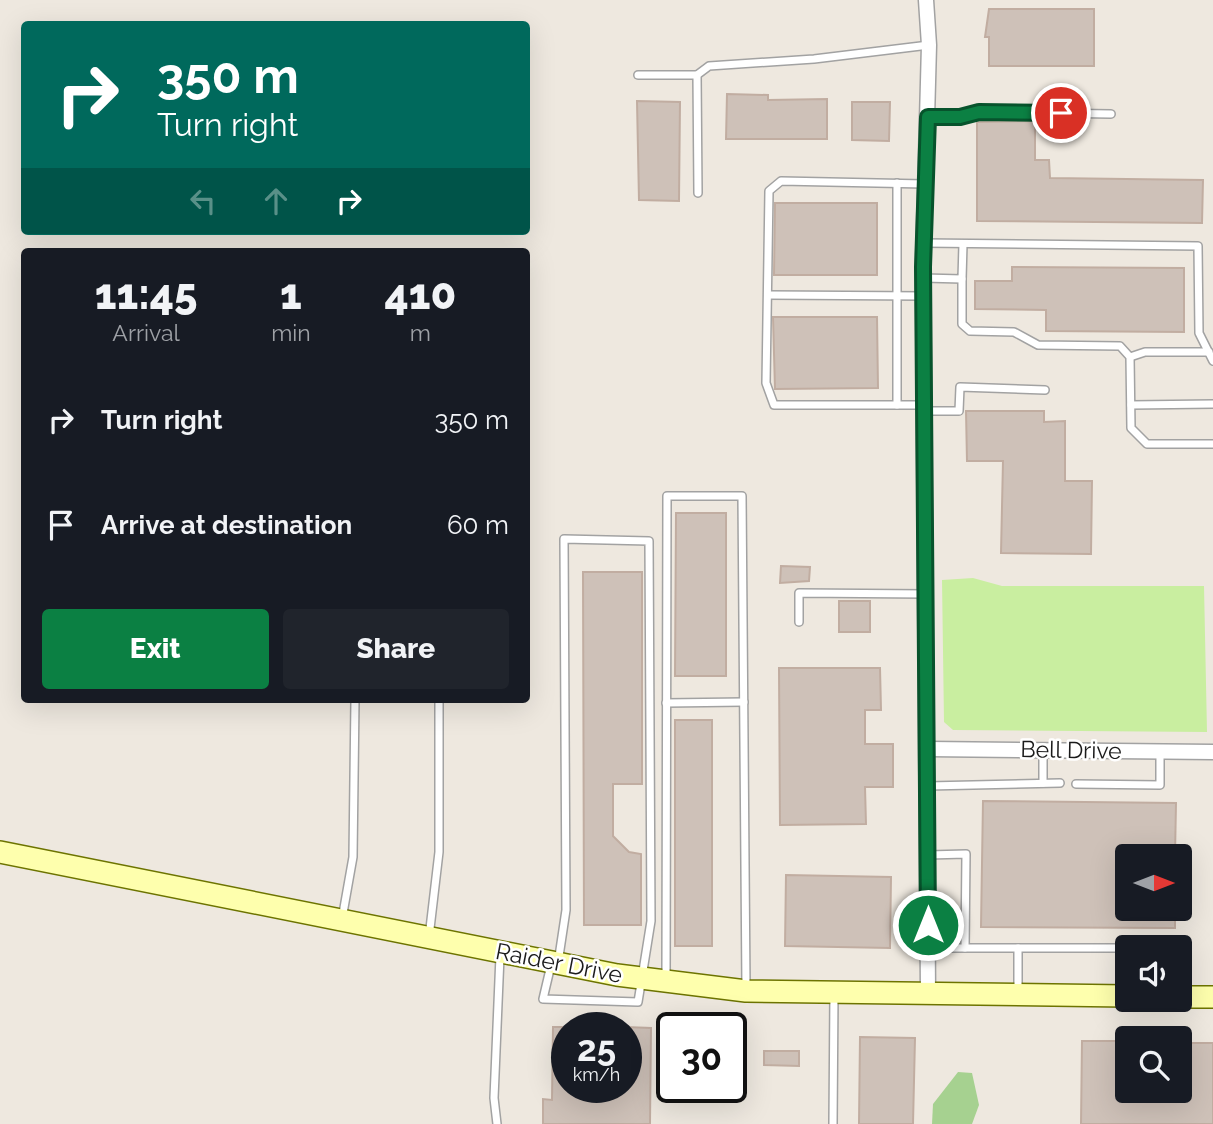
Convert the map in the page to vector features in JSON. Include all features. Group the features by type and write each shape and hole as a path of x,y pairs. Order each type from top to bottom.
{"main road":[{"name":"Raider Drive","path":"0,852 142,883 555,963 666,981 746,991 1115,996"},
{"path":"1192,997 1213,997"}],"street":[{"path":"926,0 929,45 924,243 928,594 928,994"},
{"name":"Bell Drive","path":"928,749 1213,752"}],"lane":[{"path":"638,75 697,75 709,66 929,45"},
{"path":"697,75 698,193"},
{"path":"928,117 960,117 979,112 1111,114"},
{"path":"926,184 781,181 774,186 768,195 766,383 774,405 897,405 959,411 960,387 1045,390"},
{"path":"897,183 897,405"},
{"path":"924,243 1198,246 1199,332 1213,361"},
{"path":"963,244 962,324 970,331 1014,332 1038,345 1120,346 1130,357 1132,428 1147,444 1213,444"},
{"path":"924,278 962,279"},
{"path":"768,295 924,296"},
{"path":"1130,357 1145,352 1209,352"},
{"path":"1131,405 1213,404"},
{"path":"666,981 667,496 742,496 746,991"},
{"path":"564,539 649,541 651,921 643,978 638,1002 543,999 555,963 566,910 564,539"},
{"path":"799,622 799,593 928,594"},
{"path":"666,703 744,702"},
{"path":"342,920 353,857 355,703"},
{"path":"429,937 439,852 439,703"},
{"path":"1042,783 1043,750"},
{"path":"1076,784 1160,785 1160,752"},
{"path":"928,786 1060,783"},
{"path":"928,855 965,854 965,948"},
{"path":"928,948 1115,948"},
{"path":"1018,948 1018,995"},
{"path":"497,1124 494,1098 500,951"},
{"path":"833,1124 834,993"}],"green space":[{"path":"973,578 1002,586 1204,586 1207,732 953,730 944,722 942,580"},
{"path":"958,1072 972,1073 979,1105 972,1124 932,1124 933,1104"}],"building":[{"path":"989,9 1094,9 1094,66 989,66 989,37 985,37"},
{"path":"727,94 768,95 768,100 827,99 827,139 726,139"},
{"path":"637,101 680,102 679,201 639,200"},
{"path":"852,102 890,102 889,141 852,140"},
{"path":"1035,121 1035,160 1049,160 1050,178 1203,180 1202,223 977,221 977,122"},
{"path":"775,203 877,203 877,275 774,275"},
{"path":"1012,267 1184,268 1184,332 1046,331 1046,310 975,309 975,281 1012,281"},
{"path":"773,317 877,317 878,388 775,389"},
{"path":"966,411 1044,411 1044,422 1065,421 1065,481 1092,481 1091,554 1001,553 1003,461 967,461"},
{"path":"676,513 726,513 726,676 675,676"},
{"path":"781,566 810,567 809,581 780,583"},
{"path":"583,572 642,572 642,784 613,784 613,836 629,852 641,854 641,925 584,925"},
{"path":"839,601 870,601 870,632 839,632"},
{"path":"779,668 880,668 881,710 865,710 865,744 893,744 893,787 865,787 866,824 780,825"},
{"path":"675,720 712,720 712,946 675,946"},
{"path":"983,801 1176,803 1175,844 1115,844 1115,921 1175,921 1175,928 981,927"},
{"path":"786,875 891,877 890,948 785,946"},
{"path":"642,1028 651,1028 650,1124 543,1124 543,1099 551,1100 551,1103 642,1103"},
{"path":"860,1037 915,1038 913,1124 859,1124"},
{"path":"1082,1041 1115,1041 1115,1103 1192,1103 1192,1043 1213,1043 1213,1124 1081,1124"},
{"path":"764,1051 799,1051 799,1066 764,1065"}],"route":[{"path":"928,925 923,267 928,117 960,117 979,112 1061,113"}]}
